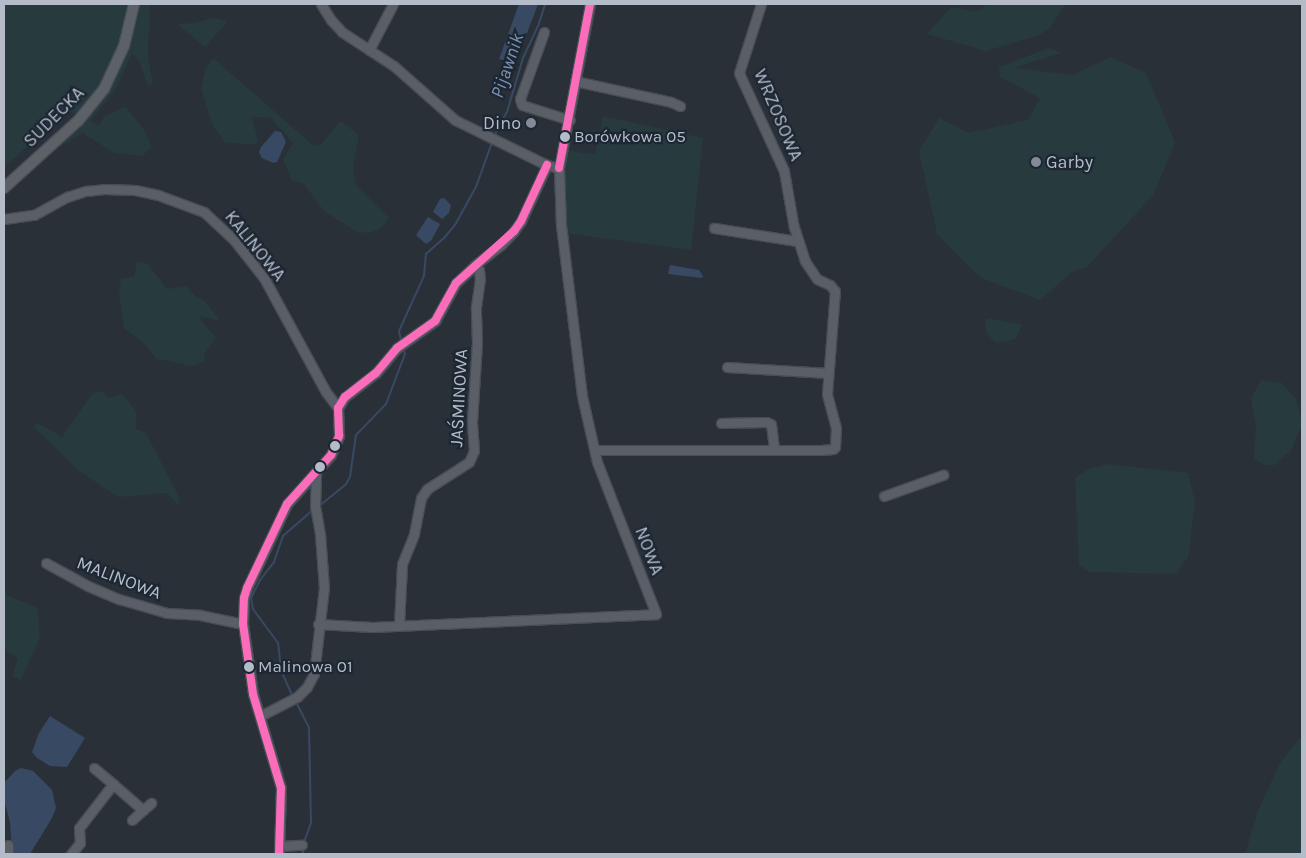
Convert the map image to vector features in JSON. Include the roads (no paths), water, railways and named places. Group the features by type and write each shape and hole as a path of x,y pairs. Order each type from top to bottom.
{"main road":[{"name":"SUDECKA","path":"4,188 78,121 104,89 124,46 134,4"}],"street":[{"path":"321,4 334,25 394,66 455,120 546,165 559,168"},
{"path":"369,50 393,4"},
{"name":"NOWA","path":"318,624 399,626 656,614 602,476 595,450 582,388 561,226 559,168 570,120 575,81 590,4"},
{"name":"WRZOSOWA","path":"595,450 833,450 836,428 827,401 835,291 830,285 817,279 809,269 797,241 784,171 739,73 761,4"},
{"path":"544,32 520,99 522,105 570,120"},
{"path":"575,81 671,102 680,106"},
{"path":"302,845 280,850 281,788 253,694 243,624 244,598 247,588 274,530 293,496 316,474 331,456 339,436 338,408 350,392 376,373 397,348 434,321 456,283 501,245 514,231 521,221 546,165"},
{"name":"KALINOWA","path":"4,219 34,215 67,197 86,191 104,189 135,190 158,195 204,212 230,235 264,278 326,392 338,408"},
{"path":"714,228 797,241"},
{"name":"JAŚMINOWA","path":"399,626 402,564 414,534 421,498 427,489 469,462 474,451 472,422 478,342 476,307 480,280 479,270 475,265"},
{"path":"727,367 828,373"},
{"path":"721,422 766,422 771,424 774,450"},
{"path":"260,716 294,699 307,687 314,674 318,624 324,588 316,509 316,474"},
{"path":"884,496 943,475"},
{"name":"MALINOWA","path":"46,563 88,586 119,599 166,613 200,615 243,624"},
{"path":"94,768 143,810"},
{"path":"71,854 80,843 79,828 113,784"},
{"path":"132,820 151,802"}],"water":[{"path":"519,4 538,4 515,65 499,59"},
{"path":"275,131 281,132 286,142 277,162 273,163 262,158 259,152"},
{"path":"444,198 451,205 449,213 442,219 433,212 440,199"},
{"path":"428,217 440,224 431,241 426,244 416,235"},
{"path":"670,265 699,270 703,276 702,278 668,274"},
{"path":"50,716 85,738 67,767 50,766 37,758 32,752 39,733"},
{"path":"21,768 33,771 52,790 56,808 30,854 12,854 10,822 4,800 4,783 15,771"}],"waterway":[{"name":"Pijawnik","path":"494,136 507,112 523,58 539,23 545,4"},
{"name":"Pijawnik","path":"401,340 399,331 424,276 426,254 455,225 476,187 491,145"},
{"name":"Pijawnik","path":"318,507 346,484 350,477 356,435 386,404 405,354 403,348"},
{"name":"Pijawnik","path":"292,695 281,670 278,643 253,609 251,598 260,580 274,562 283,536 312,511"},
{"name":"Pijawnik","path":"296,702 309,728 311,823 304,842"},
{"name":"Pijawnik","path":"303,847 303,854"}],"place":[{"name":"Dino","path":"531,123"},
{"name":"Borówkowa 05","path":"565,137"},
{"name":"Garby","path":"1036,162"},
{"name":"Malinowa 01","path":"249,667"}]}
